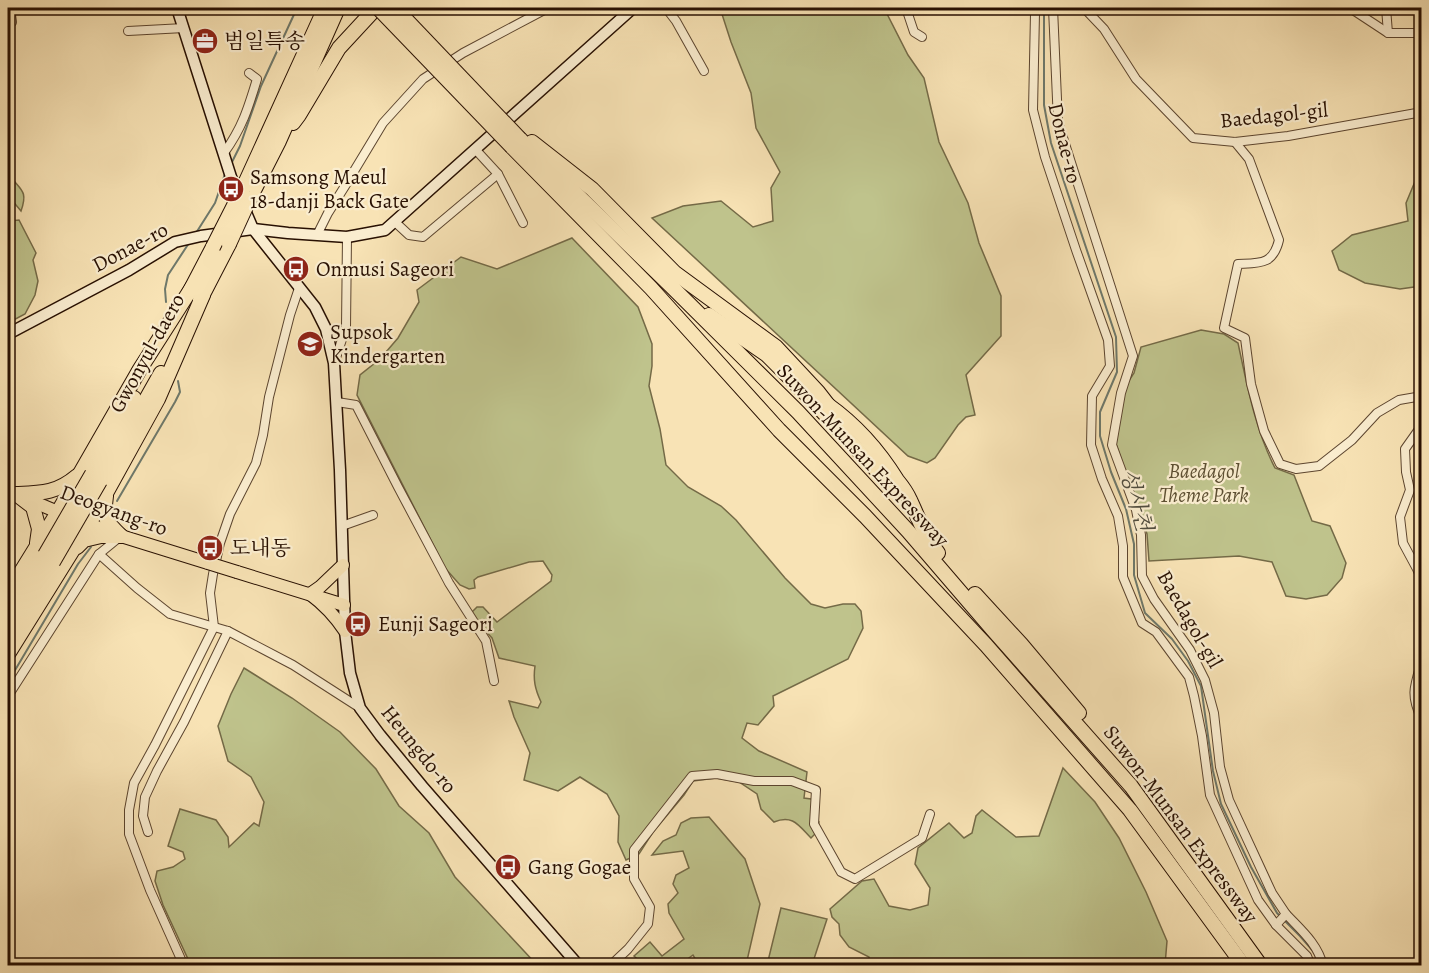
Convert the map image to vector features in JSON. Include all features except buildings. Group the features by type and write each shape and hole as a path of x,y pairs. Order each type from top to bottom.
{"highway":[{"path":"247,193 325,8"},
{"path":"279,141 338,8"},
{"path":"247,193 279,141 299,115 339,48 377,8"},
{"name":"Suwon-Munsan Expressway","path":"377,8 671,286 798,412 877,497 993,630 1066,704 1156,808 1185,860 1261,966"},
{"name":"Suwon-Munsan Expressway","path":"395,8 519,141 779,430 866,516 1038,704 1130,810 1244,966"},
{"path":"404,8 519,141 592,189 675,273 776,347 885,473 892,487 767,355 671,286"},
{"name":"Gwonyul-daero","path":"95,480 198,290 229,244 247,193"},
{"name":"Gwonyul-daero","path":"198,290 213,246 247,193"},
{"path":"8,616 45,554 95,480 140,369 198,290"},
{"path":"828,405 843,416 888,465 910,499 928,540 1021,644 1066,704"},
{"path":"12,492 44,493 66,485 95,480"},
{"path":"8,593 45,554 58,512 95,480"},
{"path":"8,654 89,524 95,480"},
{"path":"95,480 109,524 121,536"},
{"path":"12,492 33,507 45,554"},
{"path":"8,637 54,534 68,540 68,557"},
{"path":"68,557 84,540 101,536 121,536"}],"main road":[{"name":"Deogyang-ro","path":"12,492 121,536 310,594"},
{"path":"310,594 321,587 343,565"},
{"path":"310,594 344,605"},
{"path":"310,594 332,613 345,631"}],"street":[{"path":"8,22 12,22 10,8"},
{"name":"Heungdo-ro","path":"177,8 231,177 253,229 315,307 326,329 334,363 337,402 345,631 350,673 360,708 422,786 579,966"},
{"path":"317,235 383,123 423,79 463,53 548,8"},
{"name":"Donae-ro","path":"8,334 175,243 201,236 253,229 347,237 385,230 633,8"},
{"path":"666,8 676,21 704,71"},
{"path":"906,8 914,32 922,38"},
{"name":"Donae-ro","path":"1033,8 1035,13 1033,110 1045,157 1108,340 1110,366 1092,396 1091,445 1102,479 1118,516 1123,546 1123,577 1142,623 1156,632 1189,677 1202,736 1210,795 1258,900 1281,919"},
{"name":"Baedagol-gil","path":"1053,8 1058,122 1133,356 1121,393 1112,445 1136,510 1141,535 1142,576 1154,599 1190,650 1205,680 1214,713 1220,767 1229,800 1272,893 1281,919"},
{"name":"Baedagol-gil","path":"1084,8 1104,29 1136,78 1193,138 1235,142 1288,136 1422,112"},
{"path":"1350,8 1388,33 1422,33"},
{"path":"1386,8 1388,33"},
{"path":"128,31 184,28"},
{"path":"224,155 246,114 257,79 249,73"},
{"path":"1235,142 1249,159 1279,240 1269,260 1260,263 1238,264 1224,328 1245,338 1251,384 1264,431 1280,464 1296,470 1319,466 1352,440 1377,413 1399,400 1422,396"},
{"path":"475,150 498,174 523,223"},
{"path":"394,222 409,235 423,237 498,174"},
{"path":"334,363 346,327 347,237"},
{"path":"184,966 150,890 129,834 129,810 134,783 214,627 210,593 220,543 230,514 256,463 263,435 268,398 299,288"},
{"path":"337,402 356,405 449,583 486,641 494,681"},
{"path":"1422,425 1405,449 1410,490 1400,517 1403,543 1422,580"},
{"path":"342,526 373,515"},
{"path":"8,696 99,554 121,536"},
{"path":"99,554 170,614 228,631 293,665 360,708"},
{"path":"148,832 143,816 145,797 228,631"},
{"path":"1422,661 1416,709 1422,720"},
{"path":"610,966 628,950 648,924 650,906 634,879 634,850 692,776 717,774 754,781 792,781 816,790 814,824 841,872 855,879 922,838 930,814"},
{"path":"1281,919 1307,956 1311,966"},
{"path":"1281,919 1314,944 1321,956 1323,966"}],"green space":[{"path":"720,8 884,8 908,55 924,78 939,142 968,203 979,243 1001,296 1001,336 966,375 975,415 966,417 958,425 935,458 927,463 908,456 652,218 683,206 721,201 753,227 773,221 771,188 780,172 756,128 751,93"},
{"path":"8,173 22,190 24,198 21,211 11,199 8,200"},
{"path":"1421,177 1421,286 1400,289 1365,283 1339,270 1332,251 1352,235 1408,221 1406,203 1416,179"},
{"path":"8,216 10,221 19,220 36,253 33,260 38,281 35,295 25,314 8,323"},
{"path":"572,238 638,307 652,344 649,386 666,465 688,487 721,506 736,520 785,578 811,604 825,608 855,604 861,611 863,628 848,659 773,696 774,706 758,725 747,723 742,738 759,751 807,772 804,798 811,799 815,804 813,813 819,822 817,832 811,838 791,820 774,822 761,809 757,794 739,782 716,778 693,781 653,832 639,854 626,860 618,842 619,816 607,794 580,777 558,791 524,780 530,753 509,701 538,708 541,702 535,684 535,666 499,658 492,638 473,618 472,612 477,607 483,607 497,622 551,581 552,575 543,561 529,562 478,577 474,580 475,588 469,589 460,585 445,568 357,395 360,375 380,359 398,338 419,302 417,290 461,257 497,269"},
{"name":"Baedagol Theme Park","path":"1201,330 1224,334 1238,343 1257,422 1275,468 1294,475 1312,521 1330,526 1346,563 1342,578 1327,595 1306,599 1286,596 1272,562 1239,556 1149,561 1147,534 1116,444 1121,393 1134,373 1141,347"},
{"path":"244,668 340,732 376,769 399,806 429,833 455,877 537,965 199,966 188,959 163,905 155,881 157,871 173,867 185,859 183,852 168,846 180,809 216,820 228,837 229,847 254,823 259,826 264,802 251,777 228,761 218,726"},
{"path":"1063,768 1095,802 1119,838 1167,941 1165,965 871,965 869,957 849,947 840,935 839,924 832,917 830,909 862,881 874,879 889,906 910,910 928,905 930,888 915,864 918,848 949,823 964,838 972,833 976,816 982,810 1016,837 1039,836"},
{"path":"709,817 745,859 760,904 746,965 699,965 693,955 679,965 644,965 634,956 650,942 662,956 684,939 669,913 668,904 678,893 673,884 676,875 689,868 683,851 652,855 663,841 676,835 681,823 691,818"},
{"path":"781,908 827,919 812,965 767,965"}],"waterway":[{"path":"231,164 240,146 261,86 297,8"},
{"name":"성사천","path":"1044,8 1044,105 1051,143 1116,337 1117,372 1100,412 1100,436 1126,509 1134,544 1134,575 1145,613 1172,639 1188,661 1201,686 1213,771 1221,804 1251,867 1277,913 1314,952"},
{"path":"196,233 215,203 225,174"},
{"path":"166,302 165,289 168,275 189,243"},
{"path":"117,501 175,402 180,392 178,381"},
{"path":"8,682 78,564 91,547"}],"place":[{"name":"범일특송","path":"205,41"},
{"name":"Samsong Maeul 18-danji Back Gate","path":"231,189"},
{"name":"Onmusi Sageori","path":"296,269"},
{"name":"Supsok Kindergarten","path":"310,344"},
{"name":"도내동","path":"210,548"},
{"name":"Eunji Sageori","path":"358,624"},
{"name":"Gang Gogae","path":"508,867"}]}
